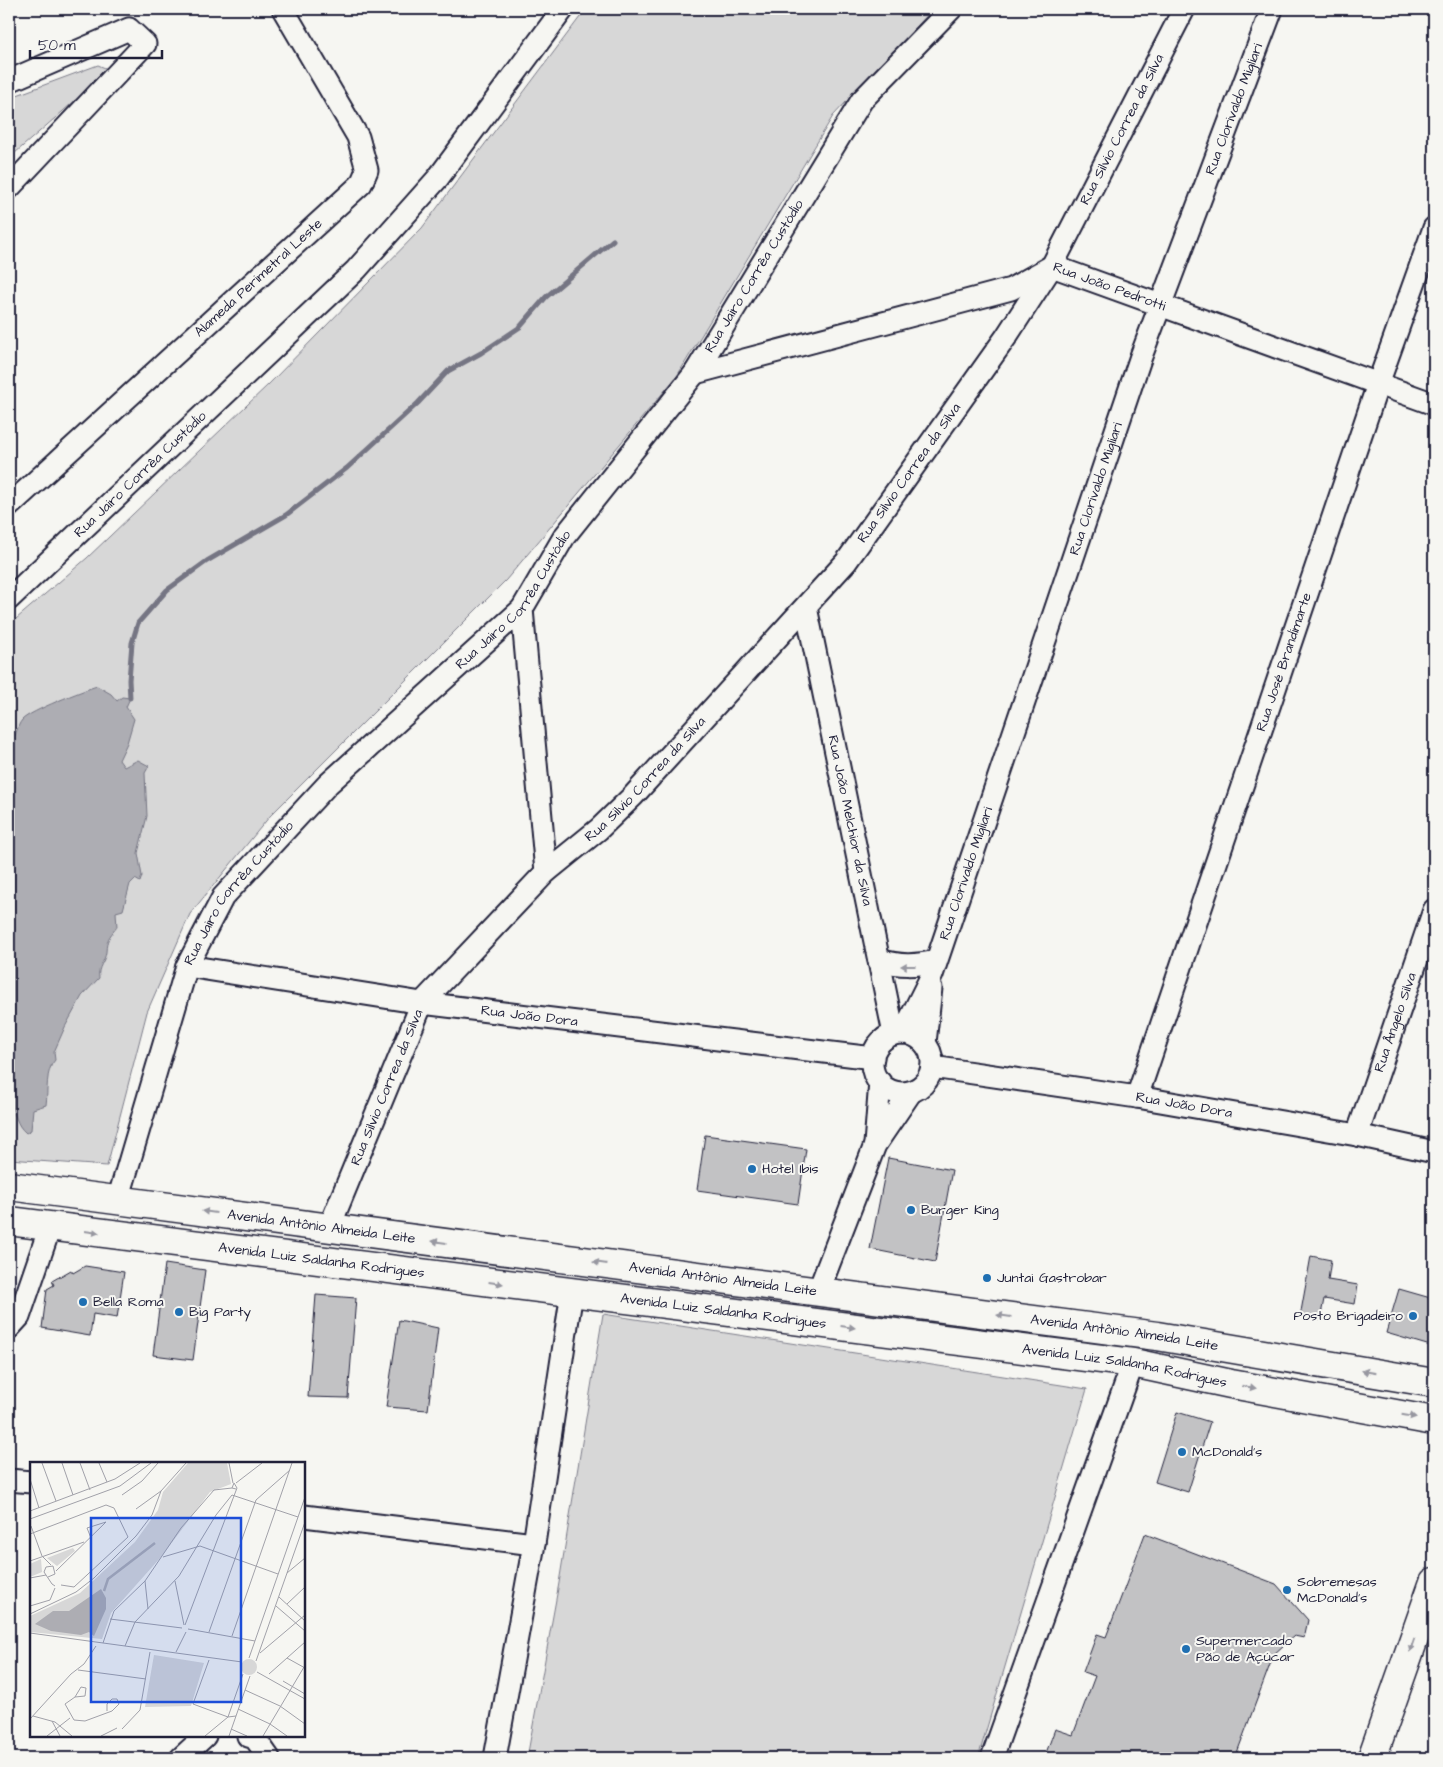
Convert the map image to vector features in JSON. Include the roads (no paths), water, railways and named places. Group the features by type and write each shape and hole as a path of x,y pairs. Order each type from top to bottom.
{"main road":[{"name":"Avenida Antônio Almeida Leite","path":"9,1186 1157,1336 1434,1383"},
{"name":"Avenida Luiz Saldanha Rodrigues","path":"9,1221 1133,1363 1231,1384 1434,1421"},
{"path":"1372,1758 1434,1582"}],"street":[{"name":"Alameda Perimetral Leste","path":"9,506 362,184 367,170 358,137 283,9"},
{"name":"Rua Jairo Corrêa Custódio","path":"9,599 356,270 438,178 563,9"},
{"name":"Rua Jairo Corrêa Custódio","path":"118,1200 187,966 223,897 328,784 522,609 564,537 695,373 862,100 951,9"},
{"name":"Rua Silvio Correa da Silva","path":"329,1228 422,1003 546,872 599,829 633,796 846,562 1006,337 1052,266 1184,9"},
{"name":"Rua Clorivaldo Migliari","path":"898,1033 934,968 1140,359 1162,307 1272,9"},
{"path":"9,81 129,29 146,44 9,188"},
{"name":"Rua José Brandimarte","path":"1137,1097 1378,384 1434,228"},
{"name":"Rua João Pedrotti","path":"695,373 1011,289 1052,266 1434,404"},
{"name":"Rua João Melchior da Silva","path":"806,608 879,960 898,1033"},
{"path":"522,609 546,872"},
{"name":"Rua Ângelo Silva","path":"1357,1135 1434,910"},
{"path":"879,960 901,966 934,968"},
{"name":"Rua João Dora","path":"187,966 422,1003 872,1058"},
{"name":"Rua Clorivaldo Migliari","path":"925,1043 934,968"},
{"path":"818,1292 875,1144 911,1092 925,1082 932,1067 932,1058 925,1043 919,1038 898,1033 880,1043 872,1058 872,1067 880,1082 894,1092 911,1092"},
{"name":"Rua João Dora","path":"932,1067 1137,1097 1357,1135 1434,1152"},
{"path":"875,1144 880,1082"},
{"path":"9,1328 19,1317 50,1227"},
{"path":"495,1758 534,1544 572,1292"},
{"path":"992,1758 1133,1363"},
{"path":"9,1480 30,1482"},
{"path":"305,1516 534,1544"},
{"path":"181,1758 204,1737"},
{"path":"252,1737 255,1738 269,1758"}],"waterway":[{"path":"130,698 129,680 132,643 138,623 167,590 207,561 286,515 347,468 418,403 448,371 481,353 520,327 546,297 613,240"}],"place":[{"name":"Hotel Ibis","path":"752,1169"},
{"name":"Burger King","path":"911,1210"},
{"name":"Juntai Gastrobar","path":"987,1278"},
{"name":"Bella Roma","path":"83,1302"},
{"name":"Big Party","path":"179,1312"},
{"name":"Posto Brigadeiro","path":"1413,1316"},
{"name":"McDonald's","path":"1182,1452"},
{"name":"Sobremesas McDonald's","path":"1287,1590"},
{"name":"Supermercado Pão de Açúcar","path":"1186,1649"}]}
